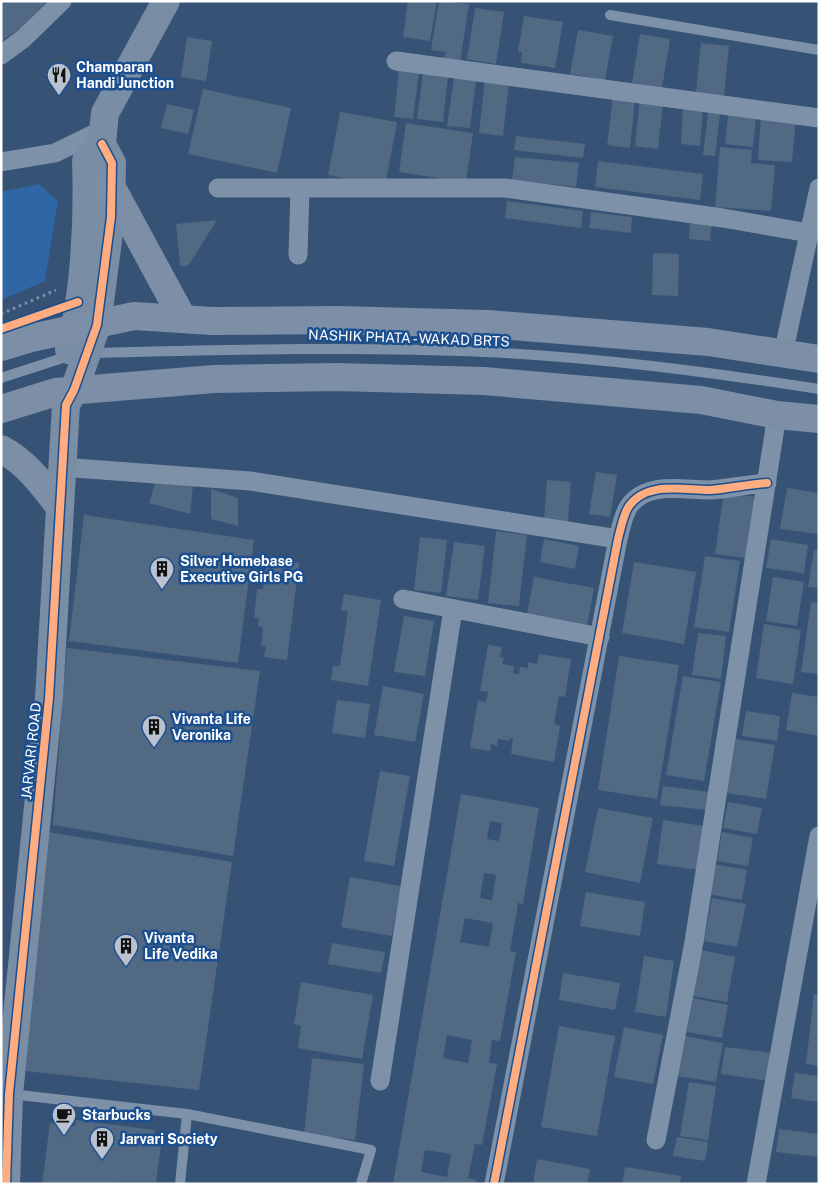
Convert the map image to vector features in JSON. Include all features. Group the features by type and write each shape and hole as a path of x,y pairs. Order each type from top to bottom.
{"main road":[{"path":"111,186 183,319"},
{"path":"1,348 81,341 134,316 212,321 338,320 488,324 708,342 819,359"},
{"path":"1,409 66,396 214,379 338,377 484,381 701,400 777,415 819,419"},
{"path":"1,449 14,456 40,481 59,506"}],"street":[{"path":"1,55 24,38 62,1"},
{"path":"81,341 111,217 112,163 103,136 105,113 166,1"},
{"path":"396,61 819,118"},
{"path":"1,162 55,153 103,136"},
{"path":"81,341 87,192 86,161 103,136"},
{"path":"218,188 300,190 505,188 723,218 809,233"},
{"path":"783,354 819,188"},
{"path":"298,255 300,190"},
{"name":"JARVARI ROAD","path":"6,1184 9,1094 49,698 66,396 81,341"},
{"path":"656,1140 694,942 777,415"},
{"path":"61,467 250,481 618,539"},
{"path":"494,1184 618,539 629,505 645,492 667,488 732,488 746,484 767,483"},
{"path":"403,599 600,637"},
{"path":"380,1081 453,609"},
{"path":"756,1184 819,836"}],"lane":[{"path":"610,15 819,50"},
{"name":"NASHIK PHATA - WAKAD BRTS","path":"1,378 81,341 486,352 704,371 819,389"},
{"path":"9,1094 187,1114 371,1150 361,1184"},
{"path":"180,1184 187,1114"}],"path":[{"path":"1,314 56,290 60,285"}],"shaded area":[{"path":"39,184 58,201 45,281 1,300 1,192"}],"building":[{"path":"1,1 47,1 21,28 1,41"},
{"path":"408,1 437,1 430,41 403,37"},
{"path":"439,1 469,4 460,63 444,60 445,52 431,50"},
{"path":"475,8 504,12 496,64 467,59"},
{"path":"524,16 563,22 555,68 521,63 522,52 518,52"},
{"path":"578,30 613,36 605,80 570,74"},
{"path":"640,34 670,39 662,88 632,83"},
{"path":"187,37 212,41 206,81 181,77"},
{"path":"701,43 729,46 724,96 696,93"},
{"path":"399,70 419,72 413,119 394,117"},
{"path":"423,74 448,76 443,122 417,119"},
{"path":"454,77 476,80 470,128 447,126"},
{"path":"485,79 509,82 503,136 479,133"},
{"path":"203,89 291,108 277,173 188,154"},
{"path":"613,97 635,99 630,148 607,145"},
{"path":"640,99 663,102 658,149 635,146"},
{"path":"167,104 194,110 188,134 161,128"},
{"path":"683,106 703,107 700,146 681,144"},
{"path":"340,112 397,122 385,186 328,175"},
{"path":"708,113 720,114 715,156 703,155"},
{"path":"728,115 756,117 753,147 725,144"},
{"path":"761,117 796,120 792,162 758,160"},
{"path":"406,123 473,133 466,182 399,172"},
{"path":"516,136 585,144 583,158 514,150"},
{"path":"720,147 752,150 751,163 775,165 771,211 715,207"},
{"path":"515,157 579,163 576,187 512,180"},
{"path":"598,161 703,174 700,200 595,187"},
{"path":"507,201 583,211 581,228 505,218"},
{"path":"591,212 632,217 631,233 589,228"},
{"path":"217,220 188,266 180,266 176,224"},
{"path":"690,220 712,222 710,241 689,239"},
{"path":"653,253 679,254 678,296 652,295"},
{"path":"596,472 617,475 610,517 589,514"},
{"path":"156,480 193,485 190,514 149,503"},
{"path":"547,480 571,482 568,522 544,520"},
{"path":"787,488 819,493 818,534 780,529"},
{"path":"211,489 238,498 238,526 211,519"},
{"path":"724,492 761,498 752,559 715,554"},
{"name":"Silver Homebase Executive Girls PG","path":"84,515 254,540 238,663 69,641"},
{"path":"496,531 527,535 519,606 488,603"},
{"path":"420,537 447,540 441,593 414,590"},
{"path":"544,539 579,546 575,569 540,562"},
{"path":"771,539 808,545 804,573 766,568"},
{"path":"454,542 485,546 478,600 446,596"},
{"path":"814,550 819,550 819,588 808,587"},
{"path":"705,556 740,561 729,632 694,627"},
{"path":"290,562 299,563 287,660 264,657 266,647 261,646 263,627 258,626 259,618 254,618 257,589 263,589 266,564 290,567"},
{"path":"634,562 696,572 684,644 622,633"},
{"path":"534,577 594,588 587,626 527,614"},
{"path":"773,577 804,582 797,626 766,621"},
{"path":"344,594 381,600 368,686 331,680 333,666 340,666 348,611 341,610"},
{"path":"811,602 819,603 819,674 801,672"},
{"path":"404,616 434,621 425,676 394,672"},
{"path":"764,624 801,630 793,684 756,678"},
{"path":"698,633 726,636 721,679 692,675"},
{"path":"488,645 502,647 500,657 504,658 502,664 514,666 513,673 519,674 520,667 528,668 528,662 537,664 539,654 571,659 565,697 559,696 554,724 560,726 554,762 511,754 513,739 509,738 509,741 498,739 497,746 491,744 490,751 470,748 478,700 486,702 488,692 480,691"},
{"name":"Vivanta Life Veronika","path":"67,648 260,671 233,856 53,825"},
{"path":"619,656 679,665 657,799 598,790"},
{"path":"683,676 721,682 704,781 666,775"},
{"path":"383,686 424,694 415,742 374,735"},
{"path":"792,693 819,697 819,736 786,730"},
{"path":"337,700 370,704 365,738 332,733"},
{"path":"746,711 780,716 777,741 742,736"},
{"path":"736,739 775,745 766,799 727,793"},
{"path":"380,771 410,776 394,866 364,861"},
{"path":"663,786 710,792 708,810 660,805"},
{"path":"461,794 539,808 523,904 518,903 510,951 516,952 500,1041 492,1040 489,1063 497,1064 482,1145 475,1144 468,1178 476,1180 476,1184 393,1184","holes":["490,821 502,823 499,841 487,839","484,873 496,875 492,900 480,898","465,918 493,923 489,947 460,942","447,1035 472,1040 468,1063 443,1058","425,1150 451,1154 447,1177 421,1172"]},
{"path":"728,802 762,808 757,834 723,828"},
{"path":"598,808 653,818 640,883 585,872"},
{"path":"663,820 704,826 698,870 657,864"},
{"name":"Vivanta Life Vedika","path":"48,832 232,862 199,1090 25,1071"},
{"path":"722,832 753,838 748,866 717,861"},
{"path":"714,864 747,870 742,900 708,894"},
{"path":"350,877 401,886 392,936 341,927"},
{"path":"586,892 645,902 640,936 580,926"},
{"path":"712,898 746,904 737,947 704,941"},
{"path":"332,943 385,952 381,973 328,964"},
{"path":"701,950 735,957 727,1002 693,996"},
{"path":"644,956 674,961 666,1017 635,1012"},
{"path":"563,973 620,983 615,1010 559,1000"},
{"path":"301,982 373,995 362,1059 298,1048 301,1026 294,1024"},
{"path":"814,994 819,995 819,1066 806,1064"},
{"path":"693,998 728,1005 722,1038 687,1032"},
{"path":"559,1026 615,1036 597,1136 541,1127"},
{"path":"624,1027 663,1035 653,1084 614,1077"},
{"path":"685,1036 723,1043 716,1082 677,1076"},
{"path":"725,1047 774,1053 770,1081 721,1074"},
{"path":"312,1058 364,1064 355,1140 304,1134"},
{"path":"795,1073 819,1076 819,1102 791,1098"},
{"path":"689,1082 716,1086 708,1140 680,1136"},
{"name":"Jarvari Society","path":"76,1120 155,1130 154,1136 162,1138 156,1182 42,1184 50,1123 75,1126"},
{"path":"779,1129 819,1134 819,1157 776,1152"},
{"path":"677,1137 708,1142 705,1161 673,1156"},
{"path":"537,1159 590,1169 587,1184 533,1184"},
{"path":"625,1167 681,1176 680,1184 622,1184"}],"cycle path":[{"path":"6,1184 9,1094 49,698 66,405 74,390 97,325 111,217 112,163 102,144"},
{"path":"1,329 78,302"},
{"path":"494,1184 618,539 625,513 637,498 655,490 677,488 709,490 767,483"}],"place":[{"name":"Champaran Handi Junction","path":"59,96"},
{"name":"Silver Homebase Executive Girls PG","path":"162,590"},
{"name":"Vivanta Life Veronika","path":"154,748"},
{"name":"Vivanta Life Vedika","path":"126,967"},
{"name":"Starbucks","path":"64,1136"},
{"name":"Jarvari Society","path":"102,1160"}]}
